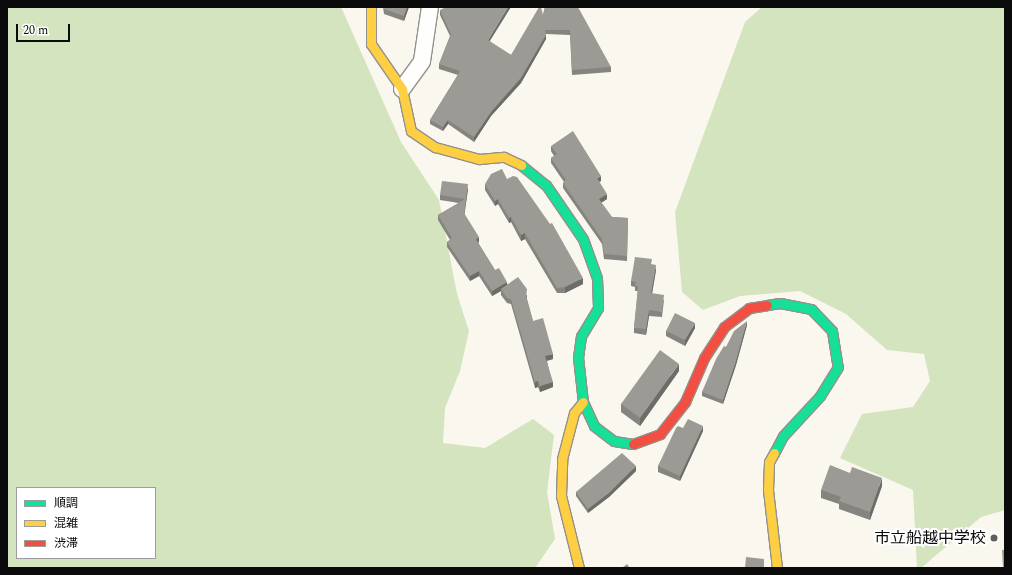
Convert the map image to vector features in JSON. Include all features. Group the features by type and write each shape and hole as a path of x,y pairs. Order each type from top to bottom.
{"street":[{"path":"371,7 371,44 402,89 412,131 435,147 479,159 504,157 524,166 546,185 583,239 597,278 598,308 580,336 578,357 583,402 594,426 614,441 635,444 660,434 685,402 704,358 724,327 749,308 780,303 811,309 832,331 838,367 820,396 783,436 769,462 768,490 777,568"},
{"path":"402,89 422,61 430,7"},
{"path":"579,568 561,496 562,459 574,413 583,402"}],"green space":[{"path":"7,7 341,7 401,142 439,200 457,294 469,331 460,371 445,408 443,443 485,448 533,419 554,435 547,492 555,539 535,568 7,568"},
{"path":"762,7 1005,7 1005,510 981,517 921,568 917,568 913,490 840,458 862,414 913,407 930,381 924,354 887,350 846,314 800,291 740,296 703,310 682,292 675,212 745,22"}],"building":[{"path":"383,7 407,7 404,16 384,9"},
{"path":"446,7 508,7 488,40 511,55 539,7 541,7 543,15 545,7 578,7 611,67 572,70 570,30 545,30 546,35 521,78 491,112 474,137 448,120 443,127 430,120 460,71 439,64 451,34 440,10"},
{"path":"573,131 601,176 597,178 607,194 599,199 612,217 628,218 627,256 604,254 602,239 563,183 566,180 551,158 557,154 551,146"},
{"path":"502,169 507,179 513,176 517,177 550,224 552,223 583,278 565,287 557,288 525,233 521,235 511,217 509,218 498,199 495,201 485,184 491,174"},
{"path":"442,181 468,184 464,213 479,237 476,239 495,270 499,268 507,282 492,291 479,271 470,276 447,242 452,238 438,215 465,199 440,195"},
{"path":"635,257 652,259 651,264 656,265 651,293 664,295 662,312 649,310 646,329 634,328 638,286 635,286 636,282 631,281"},
{"path":"518,277 527,289 526,297 533,321 543,318 553,354 545,356 553,382 540,386 538,381 535,382 511,299 507,298 501,289"},
{"path":"675,313 695,323 685,340 666,331"},
{"path":"747,321 723,400 702,392 716,359 724,346 726,347 734,331"},
{"path":"660,350 679,364 640,418 621,404"},
{"path":"688,419 703,426 680,476 658,466 676,428 678,426 683,428"},
{"path":"622,453 636,466 609,493 588,509 576,492"},
{"path":"830,465 850,473 852,467 882,478 870,512 839,501 841,497 821,490"},
{"path":"1002,550 1005,550 1005,568 1003,568"},
{"path":"746,557 764,559 764,568 745,568"},
{"path":"627,564 630,568 622,568"}],"traffic: fast":[{"path":"521,165 546,185 583,239 597,278 598,308 581,336 578,357 583,402 594,426 614,441 633,444"},
{"path":"767,305 780,303 811,309 832,331 838,367 820,396 783,436 774,453"}],"traffic: slow":[{"path":"371,7 371,44 402,89 411,131 435,147 479,159 504,157 521,165"},
{"path":"579,568 561,496 562,459 574,413 583,402"},
{"path":"774,453 769,462 768,490 777,568"}],"traffic: jam":[{"path":"633,444 660,434 685,402 704,358 724,327 749,308 767,305"}],"place":[{"name":"市立船越中学校","path":"994,538"}]}
